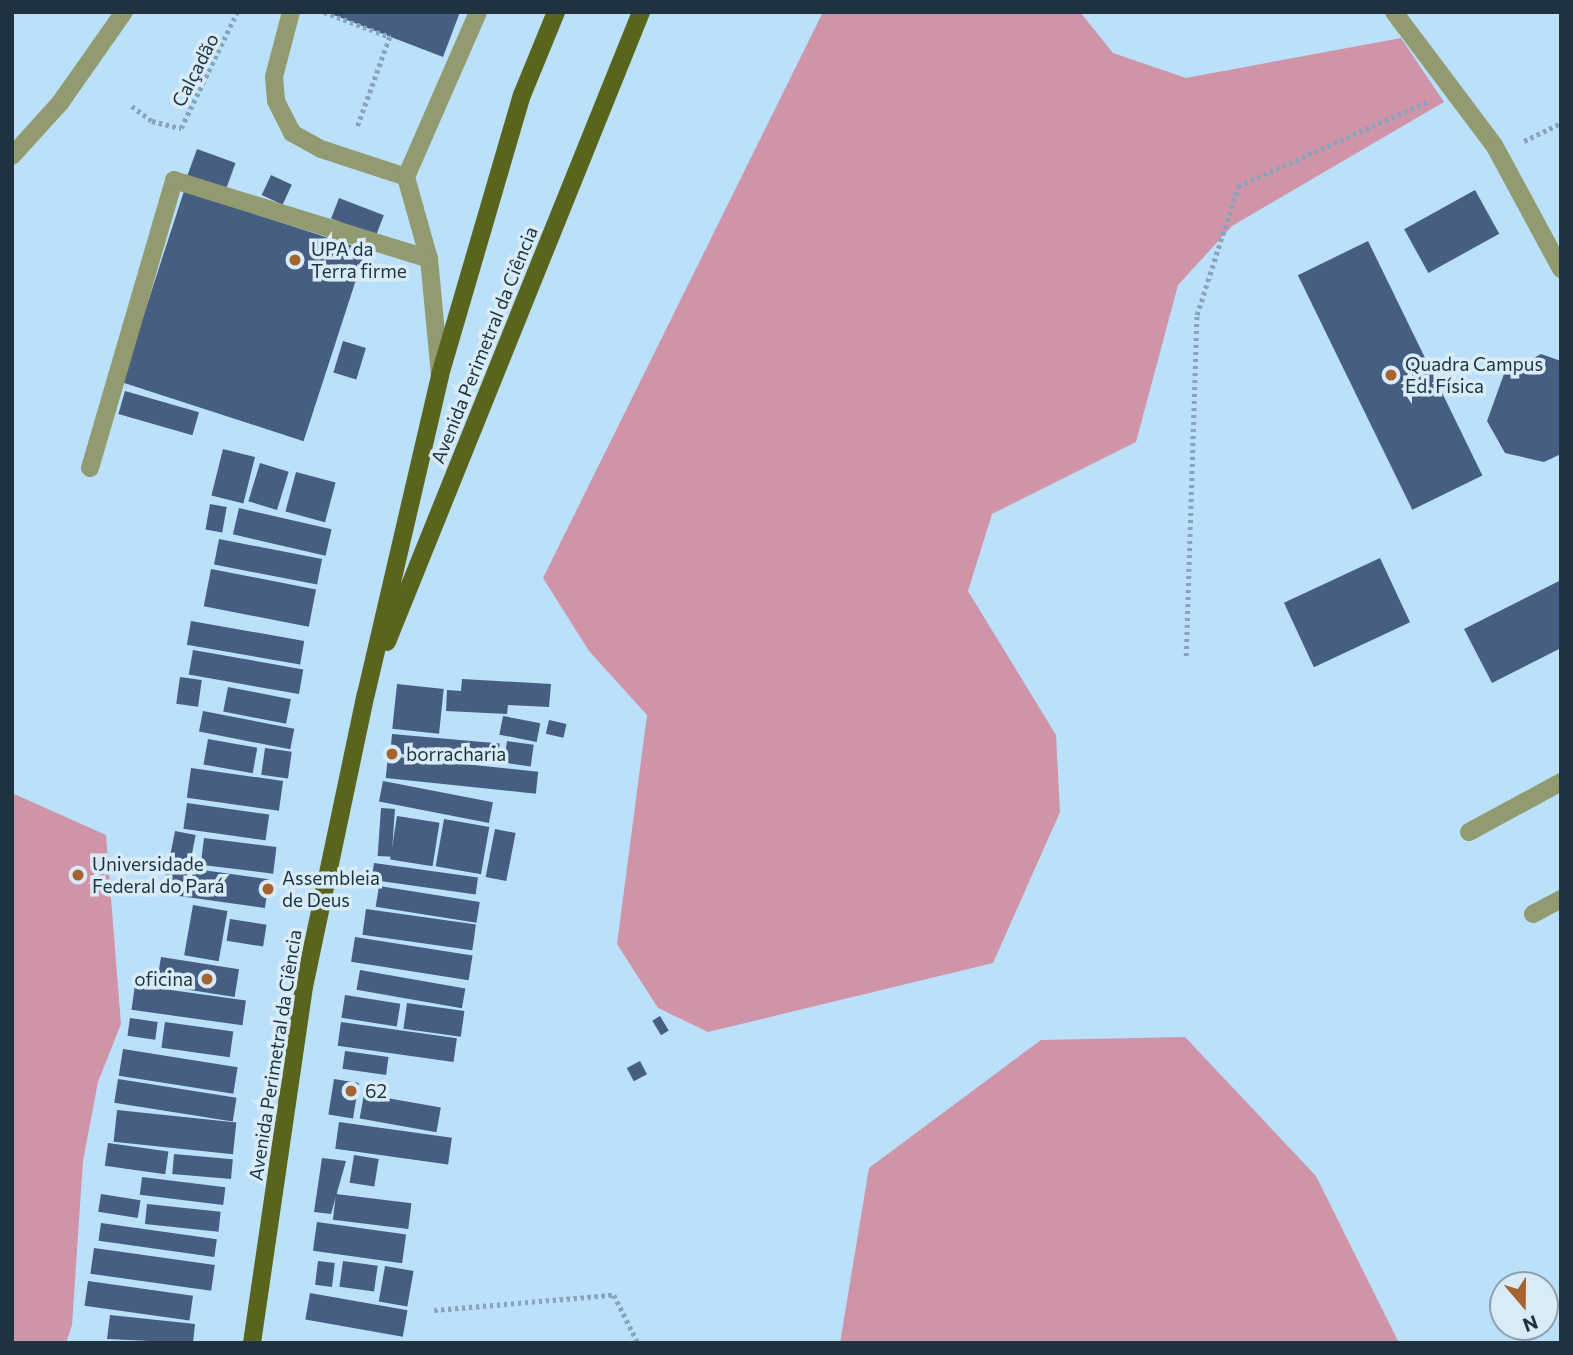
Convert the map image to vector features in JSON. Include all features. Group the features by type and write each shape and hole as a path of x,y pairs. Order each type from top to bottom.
{"main road":[{"name":"Avenida Perimetral da Ciência","path":"252,1343 304,987 366,694 440,375 522,95 555,12"},
{"name":"Avenida Perimetral da Ciência","path":"366,694 641,12"}],"street":[{"path":"12,156 60,103 124,12"},
{"path":"291,12 274,77 276,101 292,133 321,149 406,177"},
{"path":"440,375 429,259 406,177 478,12"},
{"path":"1394,12 1499,153 1561,269"},
{"path":"90,468 174,180 429,259"},
{"path":"1469,832 1561,782"},
{"path":"1533,914 1561,900"}],"path":[{"name":"Calçadão","path":"132,106 152,121 181,128 237,12"},
{"path":"324,12 390,37"},
{"path":"1186,656 1197,315 1238,186 1453,90"},
{"path":"1499,153 1561,123"},
{"path":"434,1310 614,1295 638,1343"}],"shaded area":[{"path":"823,12 1080,12 1113,53 1186,78 1401,38 1444,102 1232,226 1178,285 1136,442 992,514 968,591 1056,735 1060,812 993,963 708,1032 658,1008 617,944 647,715 589,651 543,578"},
{"path":"12,793 106,835 121,1024 98,1082 83,1161 72,1325 66,1343 12,1343"},
{"path":"1185,1037 1316,1176 1399,1343 840,1343 869,1168 1041,1040"}],"building":[{"path":"326,12 460,12 443,57"},
{"path":"197,149 236,163 226,190 187,176"},
{"path":"271,175 292,185 283,205 262,195"},
{"path":"1475,190 1499,234 1428,273 1404,229"},
{"path":"184,191 366,250 304,441 122,382"},
{"path":"339,198 384,215 376,236 331,219"},
{"name":"Quadra Campus Ed. Física","path":"1368,241 1482,476 1412,510 1298,275"},
{"path":"343,341 366,348 356,380 333,373"},
{"path":"1541,354 1561,361 1561,454 1544,462 1505,453 1487,421 1504,374"},
{"path":"125,391 199,412 192,435 118,414"},
{"path":"223,449 255,457 243,504 211,496"},
{"path":"260,463 289,472 277,510 248,501"},
{"path":"296,472 336,483 325,522 285,512"},
{"path":"210,504 227,507 222,533 205,530"},
{"path":"239,508 332,529 325,556 233,534"},
{"path":"219,539 322,559 317,585 214,565"},
{"path":"1380,558 1410,622 1314,667 1284,603"},
{"path":"211,569 316,589 309,627 204,606"},
{"path":"1561,580 1561,648 1492,683 1464,629"},
{"path":"191,621 304,641 300,665 187,645"},
{"path":"193,650 303,669 299,694 189,675"},
{"path":"180,677 202,680 198,707 176,704"},
{"path":"462,679 551,684 549,707 508,705 507,714 446,711 447,690 461,691"},
{"path":"397,684 444,689 439,734 392,729"},
{"path":"228,687 291,699 286,724 223,712"},
{"path":"203,711 294,729 290,749 199,732"},
{"path":"503,716 540,723 537,742 499,735"},
{"path":"549,720 567,724 563,738 546,734"},
{"path":"392,734 500,743 498,762 390,753"},
{"path":"208,739 257,748 253,773 203,765"},
{"path":"507,741 534,745 531,767 504,763"},
{"path":"265,748 292,752 288,778 261,775"},
{"path":"388,756 538,772 536,794 386,778"},
{"path":"191,768 283,781 279,811 187,798"},
{"path":"383,781 493,802 489,823 379,802"},
{"path":"187,803 269,815 266,840 183,829"},
{"path":"381,808 395,809 392,857 378,856"},
{"path":"397,816 439,823 433,866 390,859"},
{"path":"444,819 489,827 481,874 436,866"},
{"path":"495,829 516,833 506,881 486,877"},
{"path":"175,831 196,835 190,865 169,861"},
{"path":"204,838 276,847 273,874 201,865"},
{"path":"374,863 478,878 476,894 372,880"},
{"path":"167,865 269,879 265,908 163,894"},
{"path":"379,886 480,902 476,923 376,907"},
{"path":"193,905 227,911 219,961 184,955"},
{"path":"366,909 476,924 472,950 362,935"},
{"path":"230,919 267,925 263,947 227,941"},
{"path":"355,937 473,956 469,980 351,962"},
{"path":"161,957 239,969 235,997 157,985"},
{"path":"360,970 465,989 462,1008 357,990"},
{"path":"135,985 246,1001 242,1025 132,1010"},
{"path":"345,995 400,1004 397,1026 341,1018"},
{"path":"407,1003 464,1011 461,1037 403,1029"},
{"path":"660,1016 669,1031 661,1035 652,1021"},
{"path":"130,1018 158,1022 155,1040 127,1036"},
{"path":"165,1022 233,1032 230,1057 161,1048"},
{"path":"341,1022 457,1038 454,1062 338,1046"},
{"path":"123,1049 238,1067 233,1094 119,1076"},
{"path":"345,1051 389,1057 386,1075 342,1069"},
{"path":"640,1061 647,1074 634,1081 627,1068"},
{"path":"118,1079 237,1098 233,1121 114,1103"},
{"path":"334,1079 359,1083 353,1118 328,1115"},
{"path":"364,1094 441,1108 436,1132 360,1119"},
{"path":"117,1110 236,1123 233,1154 114,1142"},
{"path":"339,1122 452,1138 448,1165 335,1149"},
{"path":"108,1143 168,1151 165,1174 105,1166"},
{"path":"174,1154 233,1159 231,1179 172,1174"},
{"path":"354,1155 379,1159 374,1187 350,1183"},
{"path":"322,1158 346,1161 331,1214 314,1212"},
{"path":"142,1177 225,1187 223,1205 140,1195"},
{"path":"101,1194 141,1200 138,1218 98,1212"},
{"path":"336,1194 411,1203 408,1229 333,1220"},
{"path":"147,1204 221,1212 219,1232 145,1224"},
{"path":"317,1222 406,1235 402,1263 313,1251"},
{"path":"101,1223 217,1239 214,1257 98,1241"},
{"path":"94,1248 215,1265 211,1291 90,1274"},
{"path":"318,1261 335,1263 332,1287 315,1285"},
{"path":"343,1261 378,1266 374,1292 339,1287"},
{"path":"385,1266 414,1271 407,1306 379,1301"},
{"path":"88,1281 193,1296 189,1321 85,1306"},
{"path":"310,1293 407,1310 403,1337 305,1320"},
{"path":"110,1315 195,1324 193,1343 107,1339"}],"place":[{"name":"UPA da Terra firme","path":"295,260"},
{"name":"Quadra Campus Ed. Física","path":"1391,375"},
{"name":"borracharia","path":"392,754"},
{"name":"Universidade Federal do Pará","path":"78,875"},
{"name":"Assembleia de Deus","path":"268,889"},
{"name":"oficina","path":"207,979"},
{"name":"62","path":"351,1091"}]}
